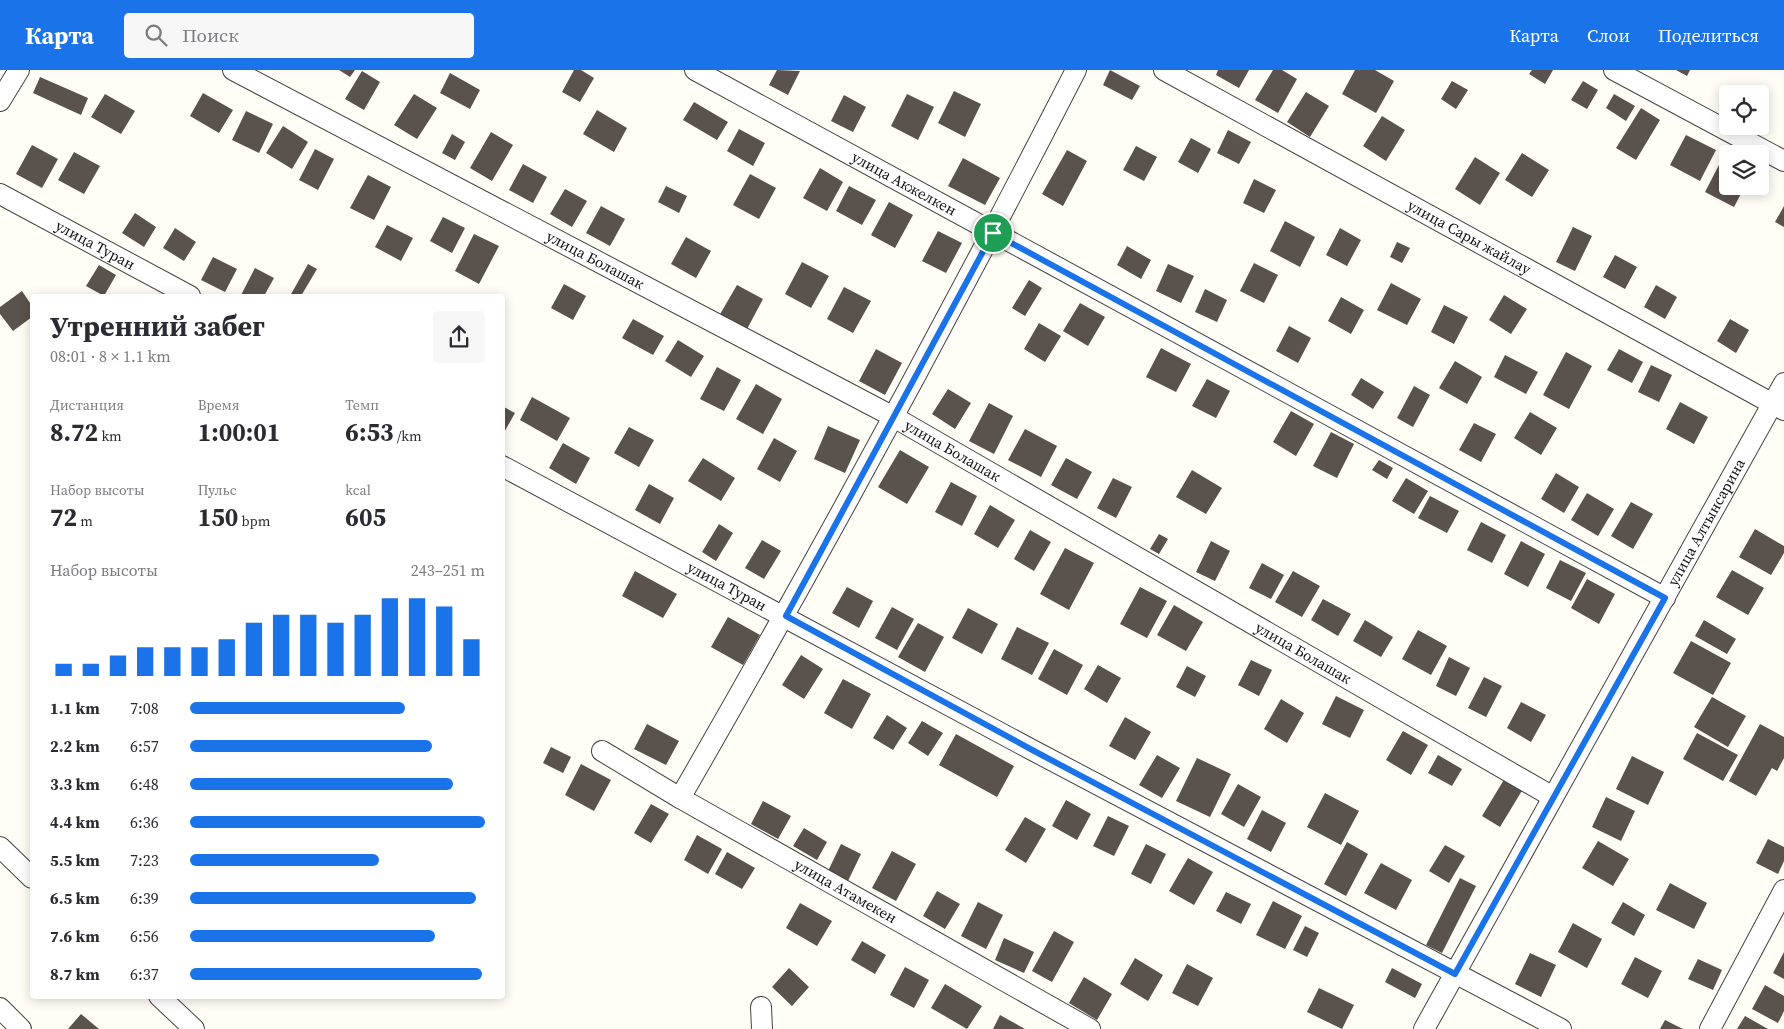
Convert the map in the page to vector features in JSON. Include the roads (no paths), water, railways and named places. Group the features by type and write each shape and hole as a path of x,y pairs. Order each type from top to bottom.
{"street":[{"path":"0,101 19,70"},
{"name":"улица Болашак","path":"233,70 892,416 1552,797"},
{"name":"улица Акжелкен","path":"695,70 1665,598"},
{"path":"680,798 786,616 892,416 993,233 1076,70"},
{"name":"улица Сары жайлау","path":"1164,70 1779,407"},
{"path":"1614,70 1784,161"},
{"name":"улица Туран","path":"0,194 186,294"},
{"name":"улица Алтынсарина","path":"1424,1029 1552,797 1665,598 1779,407 1784,383"},
{"name":"улица Туран","path":"505,468 786,616 1036,752 1561,1029"},
{"name":"улица Атамекен","path":"602,751 680,798 1090,1029"},
{"path":"0,847 30,876"},
{"path":"1710,1029 1784,890"},
{"path":"162,999 194,1029"},
{"path":"761,1007 762,1029"},
{"path":"0,1008 22,1029"}]}
